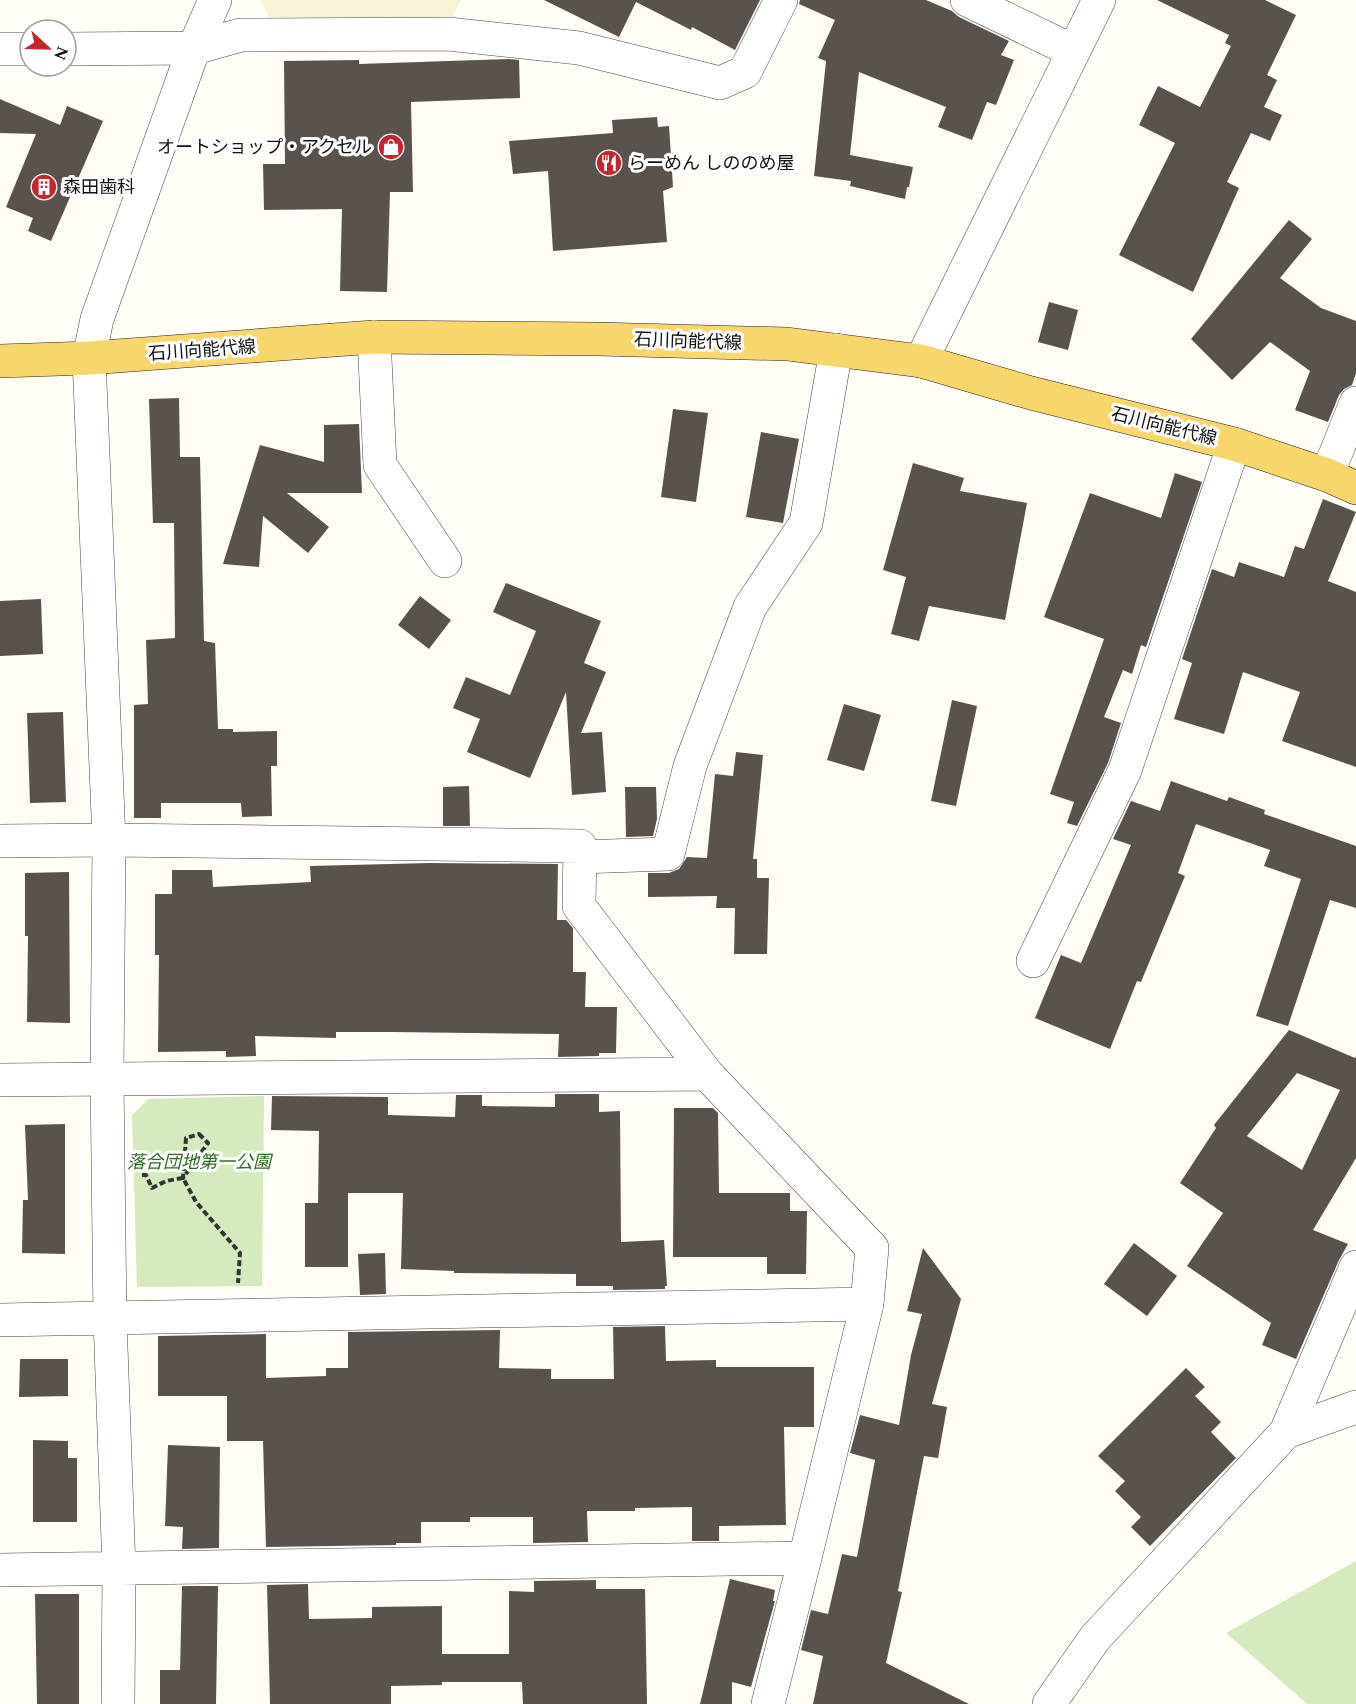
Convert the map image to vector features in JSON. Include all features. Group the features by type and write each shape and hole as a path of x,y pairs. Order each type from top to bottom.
{"main road":[{"name":"石川向能代線","path":"0,361 89,358 374,337 787,344 921,361 1031,393 1234,444 1327,475 1356,488"}],"street":[{"path":"118,1704 120,1569 110,1319 107,1078 109,840 89,358 97,319 194,48 215,0"},
{"path":"78,49 194,48 240,35 448,34 579,48 720,83 745,72 781,0"},
{"path":"967,0 1072,51"},
{"path":"921,361 1099,0"},
{"path":"0,49 18,49"},
{"path":"374,337 380,465 446,561"},
{"path":"580,857 668,854 690,766 750,607 806,523 836,350"},
{"path":"1327,475 1356,402"},
{"path":"1033,961 1125,770 1234,444"},
{"path":"0,841 109,840 580,846 579,906 707,1074 872,1248 867,1304 806,1558 768,1704"},
{"path":"0,1080 707,1074"},
{"path":"1049,1704 1095,1638 1286,1432 1356,1267"},
{"path":"0,1320 867,1304"},
{"path":"1286,1432 1356,1407"},
{"path":"0,1570 806,1558"}],"path":[{"path":"134,1175 146,1175 152,1188 166,1181 183,1178 208,1143 199,1134 186,1138 183,1178 196,1202 240,1253 238,1286"}],"shaded area":[{"path":"260,0 461,0 451,19 269,17"}],"green space":[{"name":"落合団地第一公園","path":"264,1096 262,1286 137,1287 132,1115 148,1099"},
{"path":"1356,1561 1356,1704 1307,1704 1226,1633"}],"building":[{"path":"544,0 760,0 735,50 692,27 691,30 636,2 619,37"},
{"path":"800,0 926,0 1009,41 1001,55 1014,60 996,105 987,102 972,140 938,127 946,107 859,72 850,155 913,167 905,199 850,186 851,181 814,176 826,61 818,58 835,20 799,4"},
{"path":"1157,0 1265,0 1296,15 1267,75 1277,80 1264,107 1282,115 1270,141 1251,133 1227,182 1239,188 1193,292 1119,255 1175,143 1139,125 1158,86 1200,107 1231,46 1225,43 1229,35"},
{"path":"359,60 359,64 519,60 520,98 411,102 413,192 390,192 387,292 340,291 342,209 264,210 263,164 285,164 284,61"},
{"name":"森田歯科","path":"0,99 60,125 67,106 103,121 51,241 28,231 33,218 6,207 36,134 0,133"},
{"name":"らーめん しののめ屋","path":"657,117 658,127 669,126 673,187 663,191 667,242 553,251 548,171 513,174 509,141 613,133 612,120"},
{"path":"1289,220 1312,239 1280,278 1321,308 1356,321 1356,373 1352,385 1339,395 1328,422 1295,410 1310,371 1270,342 1232,380 1191,339"},
{"path":"1049,302 1078,310 1068,350 1038,342"},
{"path":"179,398 180,457 200,457 204,641 215,643 218,729 233,729 233,732 277,731 277,766 271,766 272,816 242,817 241,803 161,803 161,818 134,818 134,705 148,704 146,640 175,638 174,523 153,523 149,399"},
{"path":"673,409 708,413 696,502 661,497"},
{"path":"359,424 362,493 287,493 329,527 308,553 263,516 259,567 223,564 260,445 324,462 324,425"},
{"path":"761,432 799,439 783,523 746,517"},
{"path":"913,463 964,478 960,491 1027,503 1005,620 929,606 919,641 891,634 906,577 883,570"},
{"path":"1175,473 1202,482 1146,647 1141,645 1132,674 1123,670 1104,717 1121,723 1108,763 1077,826 1067,823 1074,802 1050,794 1104,639 1044,617 1090,493 1161,518"},
{"path":"1323,499 1356,512 1328,581 1356,592 1356,767 1282,741 1300,692 1243,672 1224,734 1174,719 1192,663 1182,659 1212,569 1234,577 1239,562 1284,577 1295,546 1304,549"},
{"path":"506,583 601,621 584,663 606,672 581,733 602,732 606,792 572,795 566,692 530,778 467,752 480,719 453,708 466,677 510,695 536,631 493,612"},
{"path":"420,596 451,620 429,649 398,625"},
{"path":"41,599 43,654 0,656 0,601"},
{"path":"952,700 977,706 956,806 931,801"},
{"path":"844,704 881,715 864,771 827,760"},
{"path":"63,712 66,802 30,803 27,713"},
{"path":"736,752 763,755 753,859 757,859 757,878 769,878 767,954 734,954 735,908 716,908 717,896 648,897 648,873 669,873 679,869 687,857 707,858 715,774 733,776"},
{"path":"1171,781 1227,801 1229,797 1265,810 1264,814 1356,846 1356,908 1330,900 1288,1026 1256,1016 1301,879 1264,866 1270,850 1196,824 1178,873 1185,876 1141,982 1137,981 1110,1049 1035,1018 1061,955 1081,963 1131,845 1113,839 1131,801 1160,811"},
{"path":"469,786 470,826 443,826 443,787"},
{"path":"625,787 656,787 657,819 653,836 626,837"},
{"path":"430,863 558,864 557,920 566,920 573,928 573,972 586,972 585,1007 617,1007 616,1053 599,1053 599,1056 558,1057 559,1034 393,1032 336,1032 336,1038 255,1036 256,1056 226,1057 226,1051 158,1052 159,955 155,955 155,894 172,894 172,870 212,870 213,887 311,882 310,866"},
{"path":"69,872 70,1023 27,1022 28,936 25,936 25,873"},
{"path":"1289,1030 1355,1058 1356,1056 1356,1158 1313,1230 1348,1244 1296,1359 1262,1345 1271,1323 1187,1266 1223,1213 1180,1183 1216,1128 1214,1125","holes":["1297,1073 1340,1090 1302,1170 1247,1136"]},
{"path":"555,1094 599,1094 599,1112 620,1111 621,1242 664,1240 667,1286 665,1289 613,1290 613,1286 576,1286 576,1274 454,1273 454,1271 401,1269 403,1193 348,1193 348,1267 305,1267 305,1203 318,1203 319,1131 271,1130 272,1096 388,1097 388,1115 455,1117 456,1095 482,1095 482,1106 555,1107"},
{"path":"674,1108 713,1108 718,1113 719,1193 790,1193 790,1211 807,1211 806,1274 767,1274 767,1257 673,1257"},
{"path":"65,1124 65,1254 22,1253 23,1200 28,1200 25,1125"},
{"path":"1134,1243 1177,1276 1147,1316 1104,1284"},
{"path":"923,1248 961,1299 932,1404 947,1407 938,1458 924,1456 898,1591 902,1592 886,1663 969,1704 813,1704 823,1656 801,1650 811,1610 828,1614 842,1554 857,1557 875,1460 850,1453 860,1415 899,1425 911,1355 922,1314 907,1311"},
{"path":"385,1253 386,1294 360,1295 358,1254"},
{"path":"665,1326 666,1361 716,1360 716,1367 814,1367 814,1427 784,1427 786,1525 719,1526 719,1541 692,1541 692,1507 635,1508 635,1511 587,1511 588,1542 533,1543 533,1517 470,1517 470,1522 421,1522 421,1543 266,1547 263,1441 227,1441 227,1396 158,1396 158,1336 266,1334 266,1378 326,1376 326,1368 348,1368 348,1332 500,1330 499,1368 551,1369 551,1379 614,1379 613,1327"},
{"path":"20,1359 68,1359 68,1396 19,1397"},
{"path":"1186,1368 1205,1387 1195,1396 1221,1422 1211,1432 1236,1458 1150,1546 1131,1527 1141,1517 1115,1491 1125,1481 1098,1456"},
{"path":"33,1440 68,1441 68,1458 77,1458 77,1522 33,1522"},
{"path":"168,1445 220,1447 219,1548 182,1549 183,1527 165,1526"},
{"path":"730,1579 775,1590 773,1601 775,1601 751,1687 732,1682 732,1704 700,1704"},
{"path":"596,1580 596,1589 645,1589 647,1704 523,1704 522,1682 442,1682 442,1685 391,1686 391,1704 270,1704 267,1585 308,1584 309,1619 372,1618 372,1607 442,1606 442,1654 509,1654 509,1591 534,1592 534,1581"},
{"path":"182,1586 218,1586 216,1704 160,1704 160,1670 180,1670"},
{"path":"35,1594 79,1594 79,1704 37,1704"}],"place":[{"name":"オートショップ・アクセル","path":"391,147"},
{"name":"らーめん しののめ屋","path":"609,163"},
{"name":"森田歯科","path":"44,187"}]}
